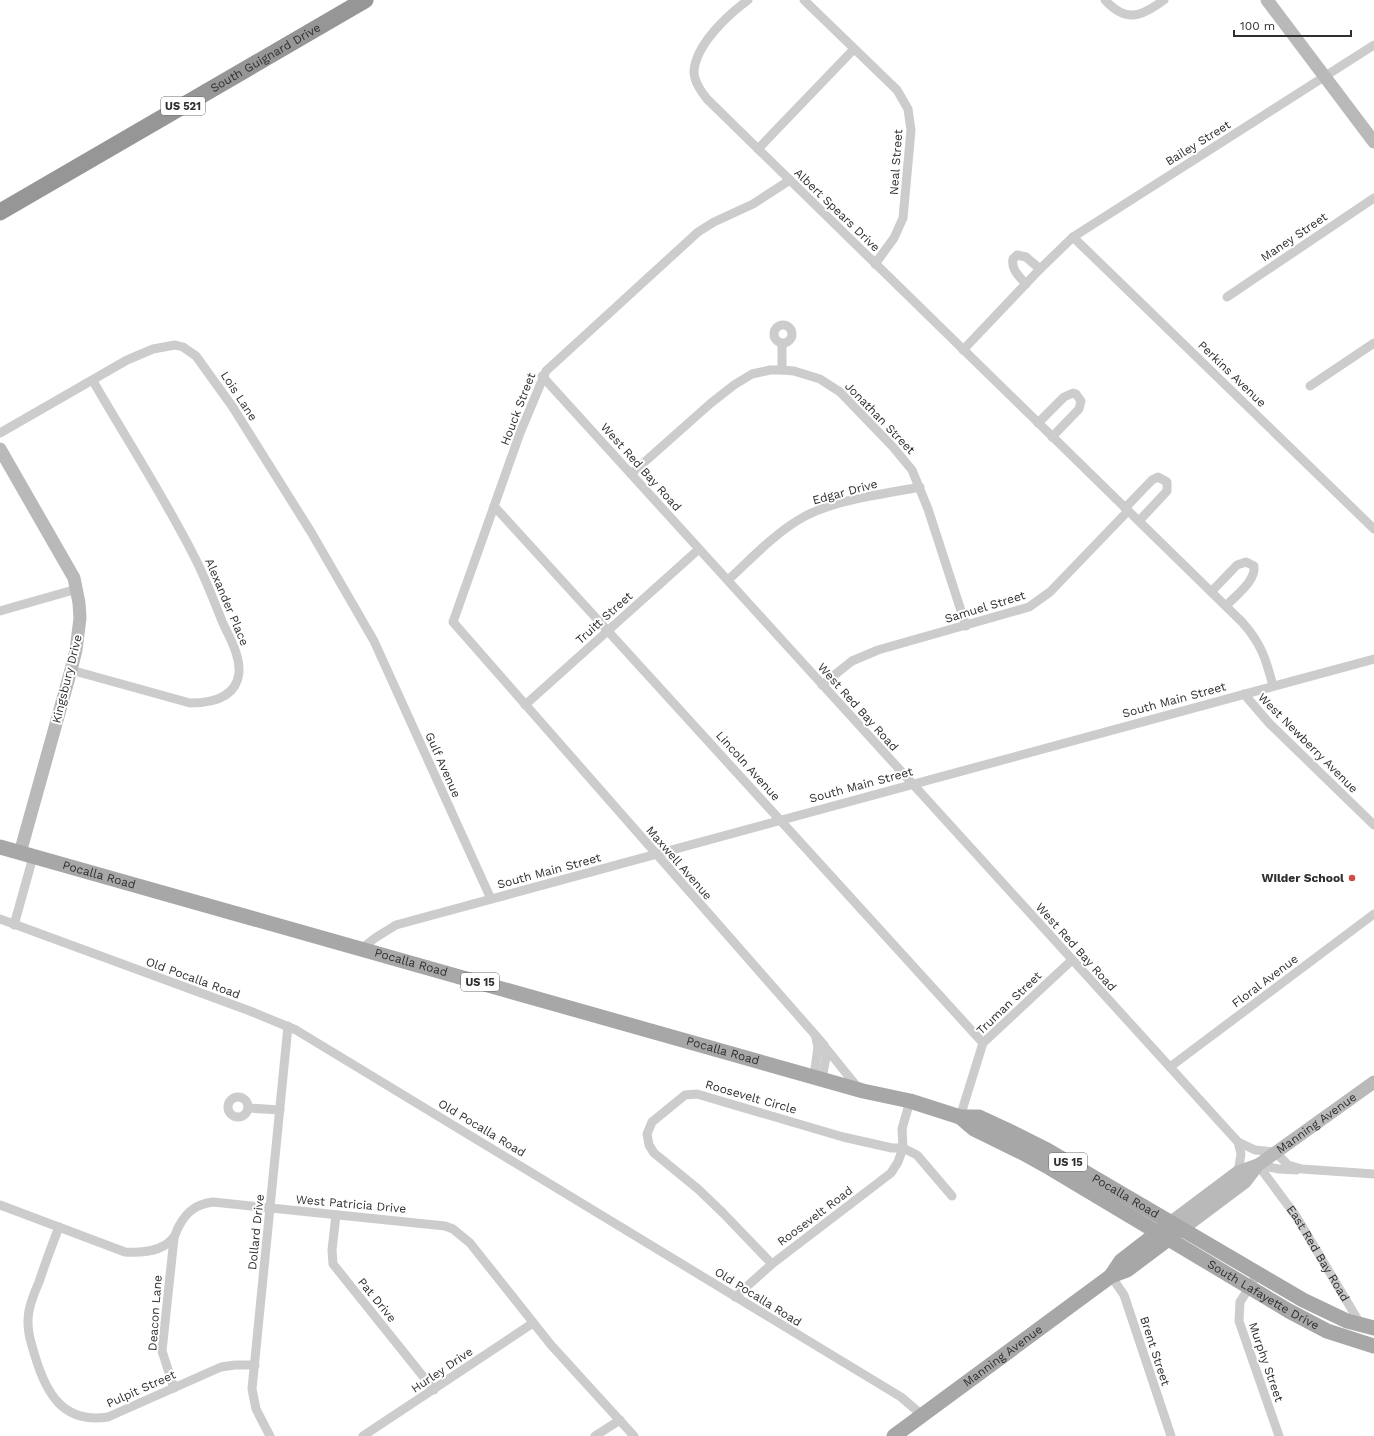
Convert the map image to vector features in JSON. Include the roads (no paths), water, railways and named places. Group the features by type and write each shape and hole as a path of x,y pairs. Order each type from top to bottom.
{"highway":[{"name":"South Guignard Drive","path":"0,212 365,0"}],"main road":[{"name":"Pocalla Road","path":"0,847 261,919 361,949 818,1078 910,1101 960,1117 979,1117 1028,1140 1175,1226"},
{"name":"Pocalla Road","path":"960,1117 974,1129 1023,1153 1163,1236"},
{"name":"Manning Avenue","path":"894,1436 1111,1276 1121,1261 1163,1236 1175,1226"},
{"name":"South Lafayette Drive","path":"1175,1226 1257,1275 1319,1309 1367,1326"},
{"name":"South Lafayette Drive","path":"1163,1236 1249,1288 1327,1331 1374,1345"}],"street":[{"name":"Albert Spears Drive","path":"748,0 730,15 711,36 700,54 694,71 698,86 707,99 1242,622 1260,644 1265,656 1273,686"},
{"name":"Neal Street","path":"804,0 897,90 906,105 911,124 903,218 894,238 875,264"},
{"path":"1105,0 1117,12 1132,16 1149,10 1164,0"},
{"path":"1267,0 1374,142"},
{"name":"Bailey Street","path":"963,350 1040,269 1073,237 1374,45"},
{"path":"758,149 854,49"},
{"name":"Houck Street","path":"526,705 453,622 542,376 698,232 714,222 753,204 790,180"},
{"name":"Maney Street","path":"1227,296 1374,198"},
{"name":"Perkins Avenue","path":"1073,237 1374,529"},
{"path":"1026,284 1014,271 1012,265 1013,259 1017,255 1022,255 1040,269"},
{"path":"1310,386 1374,343"},
{"path":"782,344 782,370"},
{"name":"Lois Lane","path":"0,433 93,381 127,360 153,348 175,345 183,347 196,356 232,406 311,532 374,641"},
{"name":"Jonathan Street","path":"631,474 734,385 752,374 770,370 782,370 811,376 840,392 908,464 920,487 966,626"},
{"name":"West Red Bay Road","path":"542,376 1238,1142 1255,1150 1275,1152"},
{"name":"Alexander Place","path":"71,670 190,703 204,703 221,698 231,690 239,672 238,659 232,641 195,559 93,381"},
{"path":"1038,423 1064,397 1073,393 1076,394 1081,401 1079,409 1052,437"},
{"name":"Kingsbury Drive","path":"0,450 67,565 77,589 80,618 76,650 27,855"},
{"path":"1127,509 1152,480 1163,478 1166,482 1167,491 1139,521"},
{"name":"Edgar Drive","path":"728,580 788,527 815,511 837,504 920,487"},
{"name":"Lincoln Avenue","path":"494,506 983,1043"},
{"name":"Samuel Street","path":"822,685 860,657 878,650 966,626 1029,607 1039,602 1127,509"},
{"name":"Truitt Street","path":"526,705 699,549"},
{"path":"1212,591 1237,565 1246,562 1254,566 1255,572 1251,580 1226,606"},
{"path":"0,611 77,589"},
{"name":"Gulf Avenue","path":"374,641 491,899"},
{"name":"South Main Street","path":"361,949 375,938 396,926 1374,659"},
{"name":"West Newberry Avenue","path":"1244,694 1269,724 1374,825"},
{"name":"Maxwell Avenue","path":"526,705 655,855 824,1045 859,1089"},
{"path":"14,925 27,855"},
{"name":"Floral Avenue","path":"1170,1067 1374,914"},
{"name":"Old Pocalla Road","path":"0,919 288,1026 561,1189 735,1297 901,1397 922,1415"},
{"name":"Truman Street","path":"960,1117 983,1043 1072,960"},
{"name":"Dollard Drive","path":"270,1436 260,1419 254,1402 252,1389 288,1026"},
{"path":"816,1037 818,1048 818,1078"},
{"path":"818,1078 826,1057 824,1045"},
{"name":"Manning Avenue","path":"1175,1226 1245,1182 1258,1165 1374,1082"},
{"name":"Roosevelt Circle","path":"772,1264 698,1189 651,1149 647,1134 652,1122 659,1115 686,1095 697,1094 843,1137 892,1148 903,1148"},
{"path":"910,1101 902,1129 903,1148 917,1155 952,1196"},
{"path":"248,1108 280,1110"},
{"path":"1238,1142 1241,1154 1238,1172"},
{"name":"Roosevelt Road","path":"735,1297 772,1264 891,1173 898,1162 903,1148"},
{"path":"1275,1152 1288,1164 1302,1169"},
{"path":"1258,1165 1292,1170 1302,1169 1374,1174"},
{"name":"Manning Avenue","path":"1175,1226 1238,1172 1258,1165"},
{"name":"East Red Bay Road","path":"1258,1165 1296,1216 1367,1326 1374,1345"},
{"name":"West Patricia Drive","path":"174,1238 178,1227 189,1211 204,1203 213,1202 271,1209 428,1223 445,1226 470,1243 577,1376 634,1436"},
{"path":"0,1205 125,1252 139,1253 156,1250 174,1238"},
{"name":"Pat Drive","path":"336,1215 332,1250 333,1264 434,1390"},
{"name":"Pulpit Street","path":"59,1227 32,1301 27,1322 28,1334 49,1394 70,1412 80,1416 100,1418 115,1415 221,1367 255,1365"},
{"name":"Deacon Lane","path":"174,1238 162,1351 174,1388"},
{"name":"Murphy Street","path":"1257,1275 1240,1302 1239,1321 1279,1436"},
{"name":"Brent Street","path":"1111,1276 1124,1294 1170,1436"},
{"name":"Hurley Drive","path":"363,1436 533,1323"},
{"path":"595,1436 620,1420"}],"place":[{"name":"Wilder School","path":"1352,878"}]}
